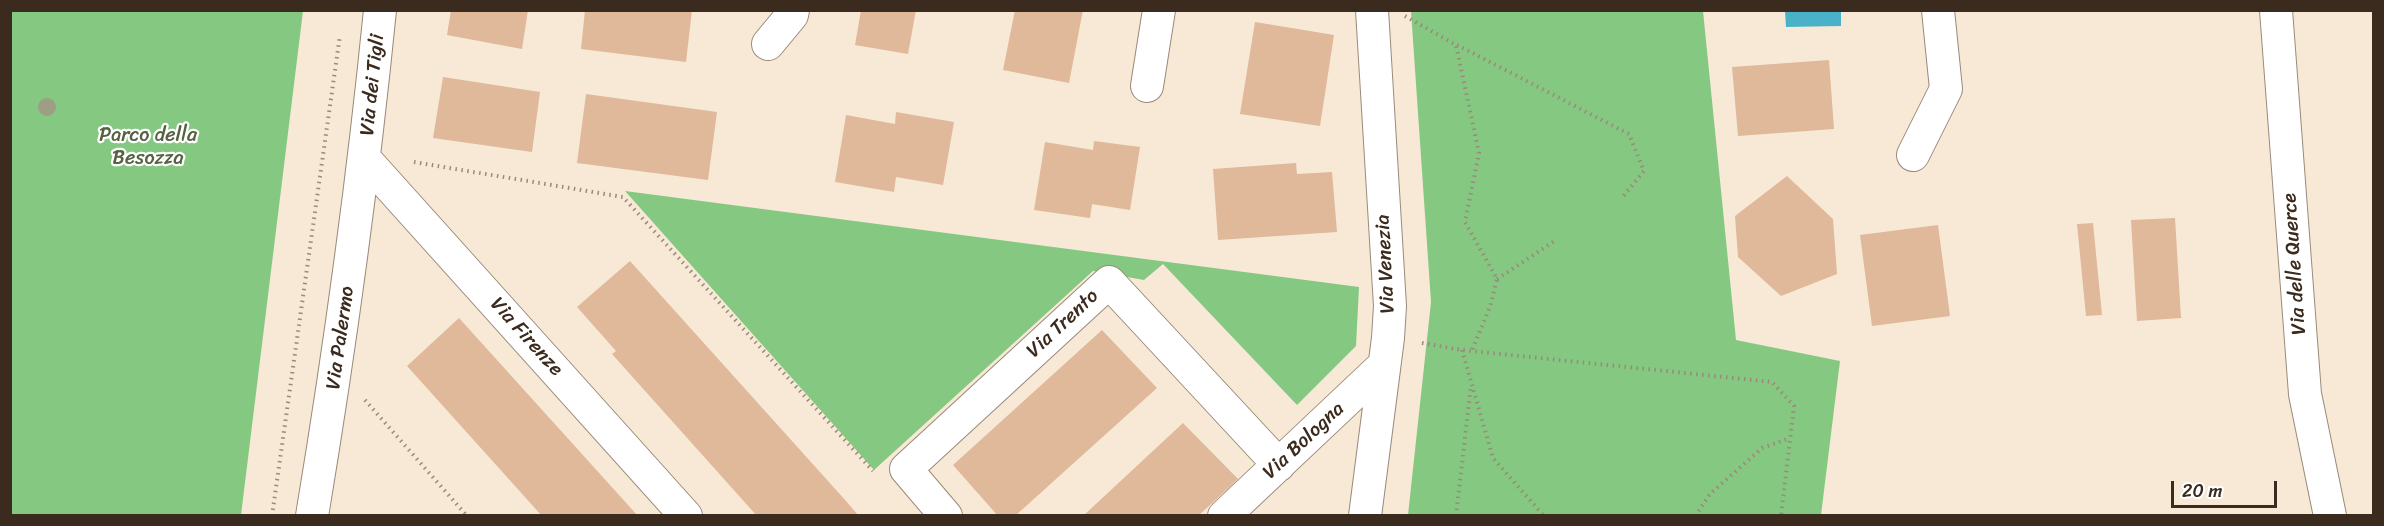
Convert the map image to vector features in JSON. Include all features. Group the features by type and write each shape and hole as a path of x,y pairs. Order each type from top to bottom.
{"street":[{"name":"Via dei Tigli","path":"365,157 380,10"},
{"path":"768,44 792,15 793,10"},
{"path":"1147,86 1159,10"},
{"name":"Via Venezia","path":"1365,516 1390,306 1371,10"},
{"path":"1913,155 1946,89 1938,10"},
{"name":"Via delle Querce","path":"2276,10 2305,394 2330,516"},
{"name":"Via Palermo","path":"312,516 337,368 365,157"},
{"name":"Via Firenze","path":"365,157 686,516"},
{"name":"Via Trento","path":"946,516 906,470 1109,282 1279,465"},
{"name":"Via Bologna","path":"1224,516 1279,465 1386,352"}],"path":[{"path":"1395,10 1456,45 1629,134 1644,171 1622,199"},
{"path":"272,516 340,34"},
{"path":"1456,45 1479,153 1465,222 1497,279"},
{"path":"365,157 623,197 878,477"},
{"path":"1472,350 1490,307 1497,279 1556,240"},
{"path":"1462,350 1493,458 1544,516"},
{"path":"1386,352 1472,350 1772,382 1794,406 1781,516"},
{"path":"337,368 467,516"},
{"path":"1456,516 1471,382"},
{"path":"1695,516 1710,494 1762,448 1790,438"}],"green space":[{"name":"Parco della Besozza","path":"10,11 303,11 241,515 11,515"},
{"path":"1411,11 1703,11 1736,340 1840,361 1821,515 1408,515 1431,302"},
{"path":"625,191 1359,287 1356,346 1297,405 1163,264 1144,280 1093,271 874,470"}],"water":[{"path":"1785,11 1841,11 1841,26 1786,27"}],"building":[{"path":"451,10 528,10 522,49 447,35"},
{"path":"585,10 692,10 686,62 581,49"},
{"path":"861,10 916,10 908,54 855,45"},
{"path":"1015,10 1083,10 1069,83 1003,70"},
{"path":"1255,22 1334,35 1320,126 1240,114"},
{"path":"1829,60 1834,129 1738,136 1732,67"},
{"path":"443,77 540,92 532,152 433,138"},
{"path":"586,94 717,112 708,180 577,163"},
{"path":"896,112 954,122 943,185 896,177 894,192 835,182 846,115 895,124"},
{"path":"1094,141 1140,147 1130,210 1092,204 1090,218 1034,210 1045,142 1093,150"},
{"path":"1296,163 1297,174 1332,172 1337,232 1218,240 1213,169"},
{"path":"1787,176 1833,219 1837,274 1781,296 1738,257 1735,216"},
{"path":"2175,218 2181,318 2137,321 2131,220"},
{"path":"2093,223 2102,315 2086,316 2077,224"},
{"path":"1938,225 1950,316 1872,326 1860,235"},
{"path":"630,261 859,516 757,516 612,354 616,351 577,307"},
{"path":"459,318 638,516 542,516 407,366"},
{"path":"1102,330 1157,388 1015,516 998,516 953,465"},
{"path":"1183,423 1238,479 1198,516 1083,516"}]}
